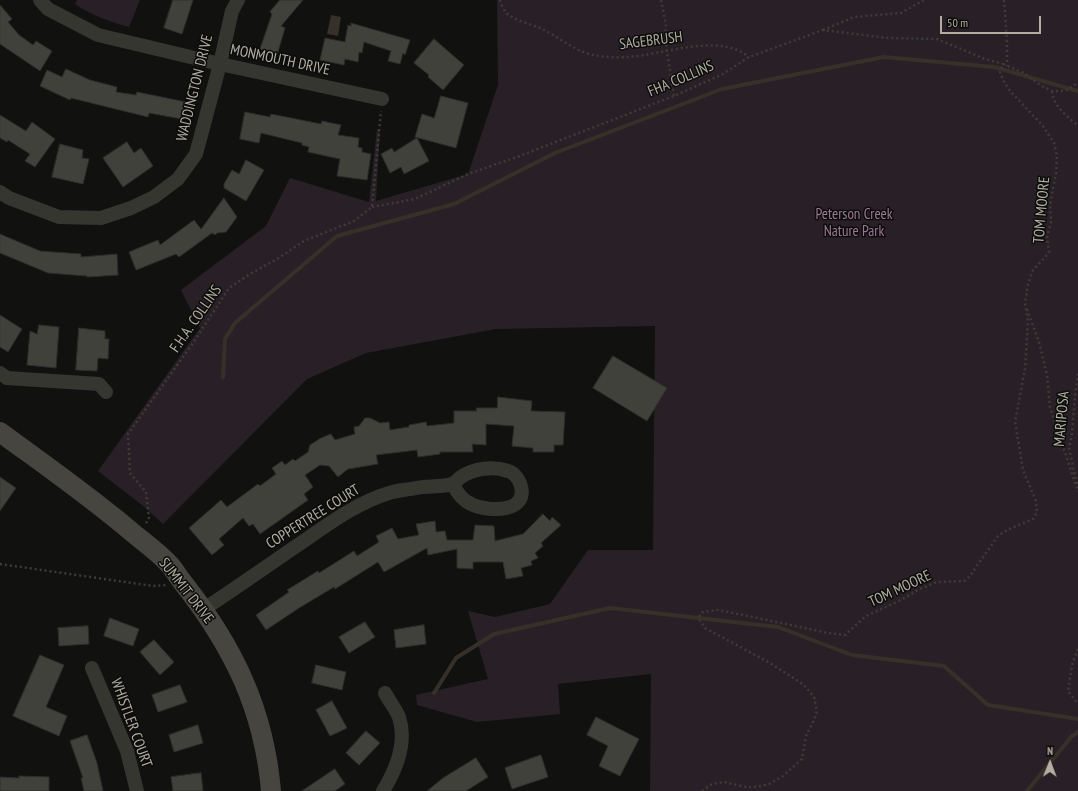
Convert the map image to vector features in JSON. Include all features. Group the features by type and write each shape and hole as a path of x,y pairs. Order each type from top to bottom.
{"main road":[{"name":"SUMMIT DRIVE","path":"0,432 103,507 169,564 204,609 231,652 250,693 261,730 271,791"}],"street":[{"name":"MONMOUTH DRIVE","path":"40,0 48,9 98,35 220,64 382,99"},
{"name":"WADDINGTON DRIVE","path":"0,192 9,198 59,217 101,218 131,208 154,197 178,178 196,154 220,64 232,11 238,0"},
{"path":"0,373 7,378 99,384 106,392"},
{"name":"COPPERTREE COURT","path":"204,609 355,508 390,493 421,487 453,484"},
{"name":"WHISTLER COURT","path":"92,668 127,751 136,791"},
{"path":"384,791 392,777 402,741 399,717 385,693"}],"path":[{"name":"SAGEBRUSH","path":"500,0 508,15 542,29 560,38 574,48 593,55 627,57 693,46 728,46 739,50 749,57"},
{"path":"661,0 666,24 665,40 674,96"},
{"path":"823,30 854,17 901,13 924,0"},
{"path":"1004,0 1007,66"},
{"name":"FHA COLLINS","path":"372,207 414,199 468,174 518,157 674,96 723,74 749,57 823,30 888,38 937,39 985,59 1003,64"},
{"path":"1003,64 1024,73 1040,86 1052,91 1065,91 1078,83"},
{"name":"TOM MOORE","path":"702,791 712,784 724,782 746,787 757,787 769,784 783,776 802,759 806,736 817,711 814,697 804,685 770,663 705,628 700,619 700,614 703,612 718,610 828,634 845,635 866,616 901,600 920,589 937,582 964,581 969,577 998,536 1007,530 1033,519 1037,512 1036,501 1023,470 1015,422 1025,369 1028,322 1024,303 1033,270 1049,252 1047,238 1052,222 1050,204 1056,173 1057,156 1054,143 1043,126 1010,90 1003,80 1000,72 1003,64"},
{"path":"1052,91 1052,99 1078,126"},
{"path":"372,207 382,99"},
{"name":"F.H.A. COLLINS","path":"137,537 149,519 146,492 130,473 128,434 230,288 304,241 354,221 372,207"},
{"path":"1024,303 1039,342 1047,375 1050,408 1078,492"},
{"name":"MARIPOSA","path":"1078,374 1074,396 1072,433 1069,448 1078,489"},
{"path":"0,564 153,586 183,583"},
{"path":"1078,649 1072,665 1068,691 1078,704"}],"green space":[{"path":"77,0 140,0 129,27 88,12 75,4"},
{"name":"Peterson Creek Nature Park","path":"497,0 1078,0 1078,791 650,791 651,674 558,684 560,714 477,722 417,705 416,695 488,679 468,611 495,617 550,604 588,550 653,550 655,326 496,329 366,353 307,379 163,524 142,505 98,471 200,328 181,290 266,226 290,178 369,202 377,129 380,129 376,201 468,174 498,85"}],"shaded area":[{"path":"331,15 341,17 338,36 327,34"}],"building":[{"path":"173,0 193,0 182,34 164,28"},
{"path":"280,0 303,0 281,26 285,28 277,55 260,49 272,14 270,12"},
{"path":"0,5 12,19 8,22 19,35 33,45 36,41 52,51 40,71 0,44"},
{"path":"351,23 410,40 405,55 403,53 400,64 388,61 391,51 364,42 362,53 359,52 358,62 345,59 344,65 320,60 325,38 345,42 348,25 351,26"},
{"path":"434,39 464,65 443,90 428,77 429,75 414,63"},
{"path":"66,69 90,80 117,87 116,92 136,95 137,92 186,102 182,119 149,113 148,117 71,98 70,100 40,86 47,70 62,77"},
{"path":"441,96 468,103 456,148 415,137 422,114 434,118"},
{"path":"245,112 270,117 271,114 321,124 322,121 341,125 338,135 359,138 358,147 362,148 362,152 371,154 367,180 337,176 340,159 308,152 309,147 302,145 302,143 261,133 259,143 240,139"},
{"path":"0,115 26,131 32,122 55,139 35,167 25,161 30,154 8,140 7,142 0,138"},
{"path":"417,138 429,161 404,174 401,167 390,173 381,154 392,148 394,152"},
{"path":"127,142 134,153 141,148 153,166 123,187 103,158"},
{"path":"60,144 83,150 82,158 89,159 83,184 52,177"},
{"path":"246,160 264,170 246,201 224,188 224,184 232,170 239,174"},
{"path":"224,198 237,217 226,232 217,233 215,235 212,233 179,257 176,254 136,270 129,252 158,240 160,245 194,220 201,229"},
{"path":"0,234 40,251 81,254 81,257 117,254 118,275 87,277 48,273 0,253"},
{"path":"0,315 22,329 8,352 0,347"},
{"path":"39,325 59,327 56,368 27,365 30,331 37,334"},
{"path":"79,328 105,331 105,339 109,339 108,359 98,358 97,371 76,370"},
{"path":"613,356 667,388 647,421 593,388"},
{"path":"498,397 532,401 531,411 565,412 563,445 554,445 554,452 533,452 533,448 512,446 514,426 486,424 486,445 472,444 473,452 440,452 440,454 418,457 417,450 376,455 378,464 348,469 338,477 329,466 320,465 305,475 313,487 304,494 308,500 260,534 253,524 249,526 243,518 219,539 224,545 212,555 189,528 221,500 227,507 258,484 260,486 276,474 272,468 282,461 285,465 293,459 295,461 308,452 310,445 321,438 331,434 335,440 355,434 354,427 359,426 365,418 370,418 380,423 389,422 390,430 426,422 427,426 454,423 454,411 477,411 476,408 497,408"},
{"path":"0,477 16,488 0,511"},
{"path":"543,514 550,521 552,517 561,525 541,543 543,546 535,553 538,558 531,561 532,565 521,568 523,576 506,579 503,562 473,562 473,569 457,568 457,549 428,555 427,548 384,572 378,562 335,589 334,587 299,608 266,630 256,615 289,592 287,590 318,571 319,573 354,551 357,556 379,542 376,536 392,528 398,539 419,535 416,524 435,521 436,532 445,531 447,540 473,540 475,525 494,526 495,541 523,534"},
{"path":"110,618 139,629 133,646 104,636"},
{"path":"365,622 375,637 349,653 339,637"},
{"path":"424,625 426,644 396,648 394,630"},
{"path":"88,626 89,644 59,646 58,628"},
{"path":"154,640 174,662 160,675 140,652"},
{"path":"40,655 64,665 46,707 67,716 59,736 13,716"},
{"path":"316,665 346,672 342,690 312,683"},
{"path":"180,685 187,702 158,712 152,695"},
{"path":"332,701 347,728 330,736 316,710"},
{"path":"596,717 639,739 620,776 599,766 608,746 587,735"},
{"path":"198,725 203,743 174,752 169,735"},
{"path":"366,731 380,743 359,765 346,753"},
{"path":"87,735 97,763 103,791 84,791 81,778 83,778 70,741"},
{"path":"541,755 548,777 512,789 505,768"},
{"path":"476,758 488,777 466,791 427,791 443,778"},
{"path":"335,769 345,784 335,791 302,791"},
{"path":"201,773 203,791 173,791 171,777"},
{"path":"19,776 49,777 49,791 0,791 0,777 19,778"}],"waterway":[{"path":"223,377 225,339 235,323 337,236 454,204 555,153 722,89 884,57 994,67 1078,91"},
{"path":"434,693 456,658 494,634 610,608 778,627 852,655 944,666 988,705 1078,719"},
{"path":"1027,791 1072,736 1078,732"}]}
